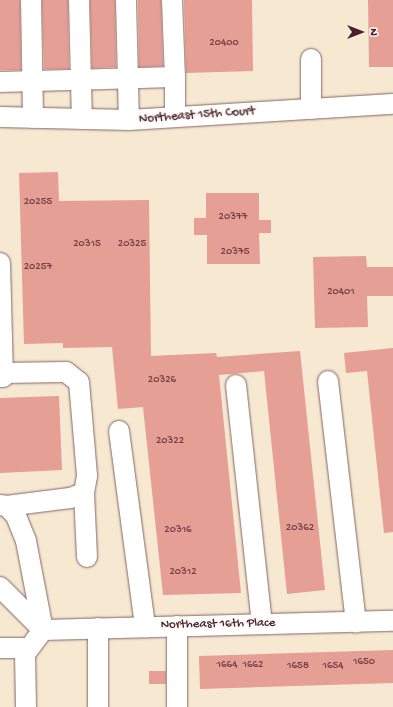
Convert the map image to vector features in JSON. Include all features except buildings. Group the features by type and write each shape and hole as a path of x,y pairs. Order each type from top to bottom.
{"street":[{"path":"31,0 33,118"},
{"path":"79,0 82,119"},
{"path":"126,0 130,120"},
{"path":"172,0 175,117"},
{"path":"311,60 311,109"},
{"path":"0,82 175,77"},
{"name":"Northeast 15th Court","path":"0,117 130,120 393,104"},
{"path":"0,263 1,375 66,372 79,382 87,476 84,493 87,557"},
{"path":"328,381 356,622"},
{"path":"236,385 262,624"},
{"path":"120,431 145,627"},
{"path":"3,505 70,498 84,493"},
{"path":"3,505 16,516 26,541 43,630 25,654"},
{"path":"0,587 43,630"},
{"name":"Northeast 16th Place","path":"43,630 393,621"},
{"path":"177,626 177,707"},
{"path":"98,628 98,707"},
{"path":"0,648 22,648 25,654 26,707"}]}
